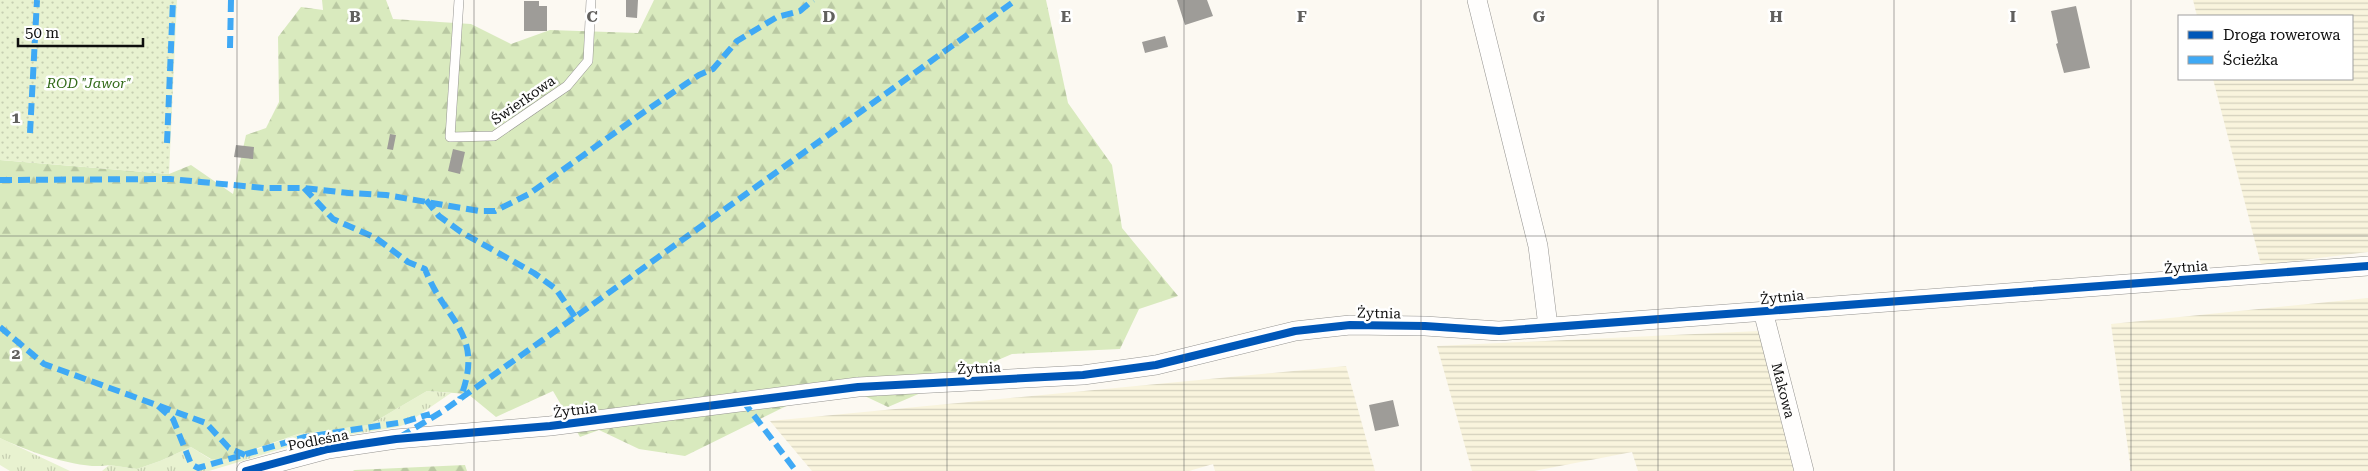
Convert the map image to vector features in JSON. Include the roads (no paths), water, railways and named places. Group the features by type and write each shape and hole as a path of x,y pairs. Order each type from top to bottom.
{"street":[{"path":"1477,0 1538,246 1548,326"},
{"name":"Żytnia","path":"396,439 550,426 858,387 1083,375 1156,365 1296,332 1350,325 1425,326 1500,331 2368,266"},
{"name":"Makowa","path":"1762,311 1804,471"},
{"name":"Podleśna","path":"246,471 328,449 396,439"}],"lane":[{"name":"Świerkowa","path":"459,0 450,137 494,136 567,86 588,60 591,0"}],"park label":[{"name":"ROD \"Jawor\"","path":"89,83"}]}
